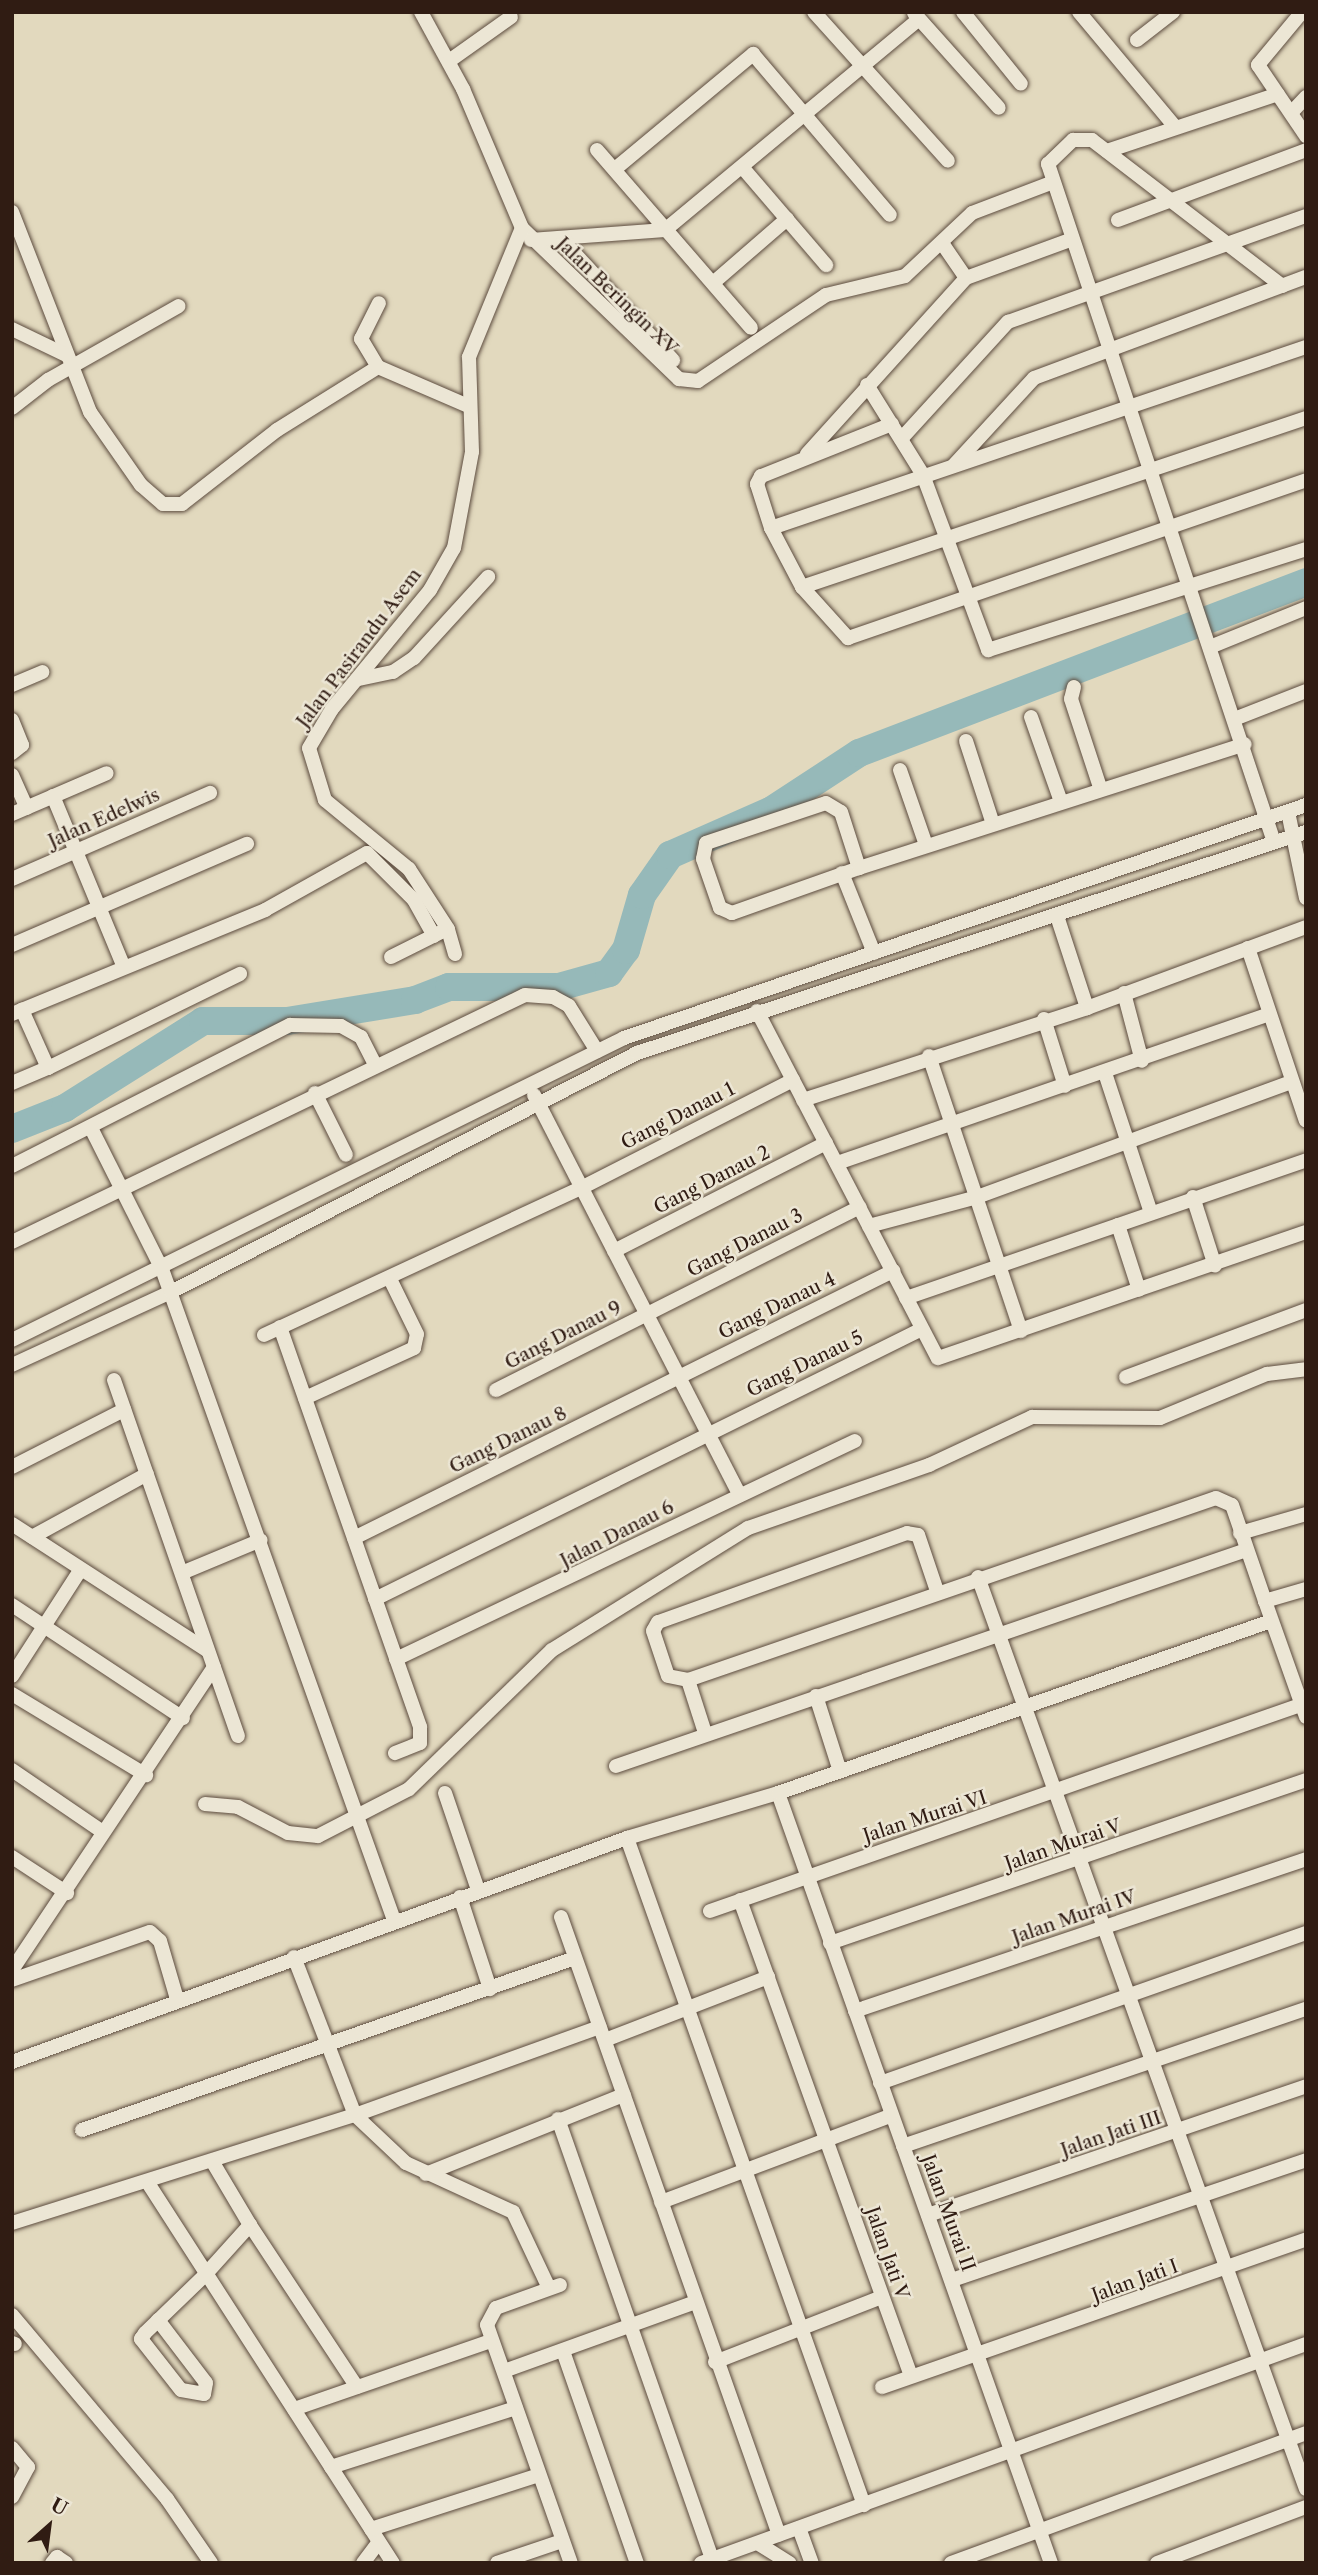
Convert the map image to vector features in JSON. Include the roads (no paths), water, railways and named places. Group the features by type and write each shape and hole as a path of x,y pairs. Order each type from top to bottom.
{"street":[{"path":"421,12 449,61 527,234 564,242 665,230 862,68 916,16 999,108"},
{"path":"814,12 948,161"},
{"path":"963,12 1021,84"},
{"path":"1079,12 1175,127"},
{"path":"1138,40 1173,12"},
{"path":"1302,12 1258,63 1306,136"},
{"path":"449,61 511,17"},
{"path":"615,169 752,54 890,215"},
{"path":"1107,151 1278,94"},
{"path":"1291,113 1306,97"},
{"path":"1274,842 1237,718 1208,643 1172,528 1147,473 1129,409 1051,183 1048,164 1073,140 1088,138 1282,286"},
{"path":"597,150 751,328"},
{"path":"1118,220 1167,197 1306,150"},
{"path":"743,168 826,265"},
{"name":"Jalan Beringin XV","path":"527,234 667,373 698,381 804,305 896,280 986,204 1051,183"},
{"path":"12,212 90,412 141,485 172,506 378,367"},
{"path":"901,439 1008,322 1090,296 1226,243 1306,216"},
{"path":"713,283 787,219"},
{"name":"Jalan Pasirandu Asem","path":"455,954 448,929 409,869 325,800 314,780 312,739 430,590 454,548 472,452 468,406 477,329 527,234"},
{"path":"804,457 967,278 1070,240"},
{"path":"564,242 673,360"},
{"path":"942,243 967,278"},
{"path":"954,465 1034,377 1110,354 1306,277"},
{"path":"379,303 361,339 378,367 468,406"},
{"path":"12,408 48,380 72,371 179,306"},
{"path":"12,329 66,355"},
{"path":"771,528 1306,347"},
{"path":"867,385 923,475 991,650 1193,594 1306,549"},
{"path":"802,587 1306,418"},
{"path":"892,424 761,476 757,493 771,528 802,587 848,638 968,594 1172,528 1306,480"},
{"path":"359,679 393,672 414,658 488,577"},
{"path":"1208,643 1306,608"},
{"path":"12,685 42,672"},
{"path":"1074,687 1071,699 1100,787"},
{"path":"1237,718 1306,691"},
{"path":"1031,717 1059,799"},
{"path":"12,720 22,745 12,753"},
{"path":"966,741 992,821"},
{"path":"859,868 841,812 831,803 709,841 702,849 717,902 726,912 859,868 925,842 1245,744"},
{"path":"900,770 925,842"},
{"path":"12,814 107,773"},
{"path":"12,775 27,808"},
{"name":"Jalan Edelwis","path":"12,879 210,793"},
{"path":"53,796 122,965"},
{"path":"12,1340 162,1269 597,1051 1306,805"},
{"path":"1288,811 1299,835 1306,898"},
{"path":"12,1364 171,1292 637,1053 757,1011 1057,916 1299,835"},
{"path":"12,945 247,844"},
{"path":"48,1068 17,1012 122,965 265,910 367,853 414,900 434,936"},
{"path":"842,873 874,953"},
{"path":"1057,916 1087,1008"},
{"path":"803,1100 929,1056 1087,1008 1306,927"},
{"path":"391,957 448,929"},
{"path":"1248,948 1306,1121"},
{"path":"12,1083 240,974"},
{"path":"1124,993 1142,1061"},
{"path":"12,1242 125,1189 315,1093 538,994 569,1006 597,1051"},
{"path":"757,1011 893,1271 918,1331 937,1358 1214,1266 1306,1232"},
{"path":"836,1163 1142,1061 1269,1014"},
{"path":"1044,1019 1065,1086"},
{"path":"12,1166 290,1025 341,1026 361,1037 375,1065"},
{"path":"929,1056 1021,1331"},
{"path":"1105,1073 1152,1213"},
{"name":"Gang Danau 1","path":"264,1335 582,1188 793,1080"},
{"path":"870,1226 977,1197 1292,1082"},
{"path":"528,1084 739,1494"},
{"path":"315,1093 346,1155"},
{"path":"91,1128 125,1189 171,1292 394,1920"},
{"name":"Gang Danau 2","path":"614,1251 826,1143"},
{"path":"906,1298 1306,1160"},
{"path":"1193,1198 1214,1266"},
{"name":"Gang Danau 3","path":"647,1314 860,1207"},
{"path":"1118,1225 1139,1290"},
{"name":"Gang Danau 4","path":"679,1377 893,1271"},
{"path":"305,1398 414,1348 417,1334 390,1279"},
{"path":"1126,1377 1306,1310"},
{"name":"Gang Danau 9","path":"496,1390 647,1314"},
{"path":"280,1327 421,1738 395,1753"},
{"name":"Gang Danau 5","path":"375,1599 918,1331"},
{"path":"205,1804 238,1807 288,1833 318,1836 360,1819 414,1785 552,1650 748,1528 929,1465 1032,1417 1160,1418 1267,1374 1306,1369"},
{"name":"Gang Danau 8","path":"354,1538 679,1377"},
{"path":"114,1380 184,1572 207,1650 238,1737"},
{"path":"12,1467 124,1410"},
{"name":"Jalan Danau 6","path":"396,1659 855,1441"},
{"path":"32,1537 147,1474"},
{"path":"937,1591 918,1535 906,1534 658,1622 653,1631 668,1676 688,1680 937,1591 1216,1498 1232,1504 1271,1621 1304,1708"},
{"path":"1240,1533 1306,1514"},
{"path":"12,1524 207,1650"},
{"path":"184,1572 261,1540"},
{"path":"616,1766 705,1733 1246,1550"},
{"path":"12,1676 81,1569"},
{"path":"978,1577 1022,1706 1056,1794 1123,1994 1306,2489"},
{"path":"1265,1601 1306,1589"},
{"path":"12,1605 183,1718"},
{"path":"12,2062 177,1999 627,1838 778,1793 1271,1621"},
{"path":"12,1970 18,1947 67,1893 103,1832 146,1775 214,1667"},
{"path":"688,1680 705,1733"},
{"path":"12,1694 146,1775"},
{"path":"816,1696 840,1771"},
{"name":"Jalan Murai VI","path":"710,1911 1304,1708"},
{"path":"12,1770 103,1832"},
{"name":"Jalan Murai V","path":"830,1943 1079,1861 1306,1780"},
{"path":"445,1793 478,1891"},
{"name":"Jalan Murai II","path":"778,1793 890,2116 952,2280 1051,2563"},
{"path":"627,1838 797,2328 864,2505"},
{"path":"12,1857 67,1893"},
{"name":"Jalan Murai IV","path":"855,2011 1306,1859"},
{"path":"460,1897 490,1989"},
{"name":"Jalan Jati V","path":"740,1900 911,2376"},
{"path":"561,1917 715,2362 779,2535"},
{"path":"12,1980 150,1932 160,1941 177,1999"},
{"path":"880,2083 1123,1994 1306,1933"},
{"path":"294,1957 355,2115 426,2174 513,2212 555,2286 496,2308 486,2325 571,2563"},
{"path":"82,2130 330,2047 575,1958"},
{"path":"12,2223 148,2183 687,2008 768,1977"},
{"path":"903,2146 1306,2009"},
{"name":"Jalan Jati III","path":"928,2215 1175,2133 1306,2086"},
{"path":"426,2174 558,2119 624,2095"},
{"path":"661,2202 890,2116"},
{"path":"558,2119 706,2561 864,2505 1010,2447 1306,2344"},
{"path":"952,2280 1306,2160"},
{"path":"212,2161 250,2225 357,2387"},
{"path":"148,2183 204,2276 393,2563"},
{"path":"158,2320 206,2383 204,2394 181,2390 141,2345 158,2320 204,2276 250,2225"},
{"name":"Jalan Jati I","path":"882,2387 911,2376 978,2358 1306,2239"},
{"path":"715,2362 882,2297"},
{"path":"504,2371 696,2302"},
{"path":"12,2315 167,2499 211,2563"},
{"path":"294,2410 490,2341"},
{"path":"563,2351 637,2563"},
{"path":"331,2467 516,2409"},
{"path":"951,2563 1306,2432"},
{"path":"12,2448 28,2466 12,2497"},
{"path":"371,2529 539,2475"},
{"path":"1157,2563 1306,2507"},
{"path":"799,2528 812,2563"},
{"path":"497,2563 562,2541"},
{"path":"363,2563 379,2542"},
{"path":"759,2544 789,2563"},
{"path":"52,2563 57,2557 66,2563"}],"waterway":[{"path":"12,1129 65,1108 203,1021 287,1021 415,1000 449,987 559,987 609,973 626,950 642,895 670,855 772,810 859,753 1306,582"}]}
